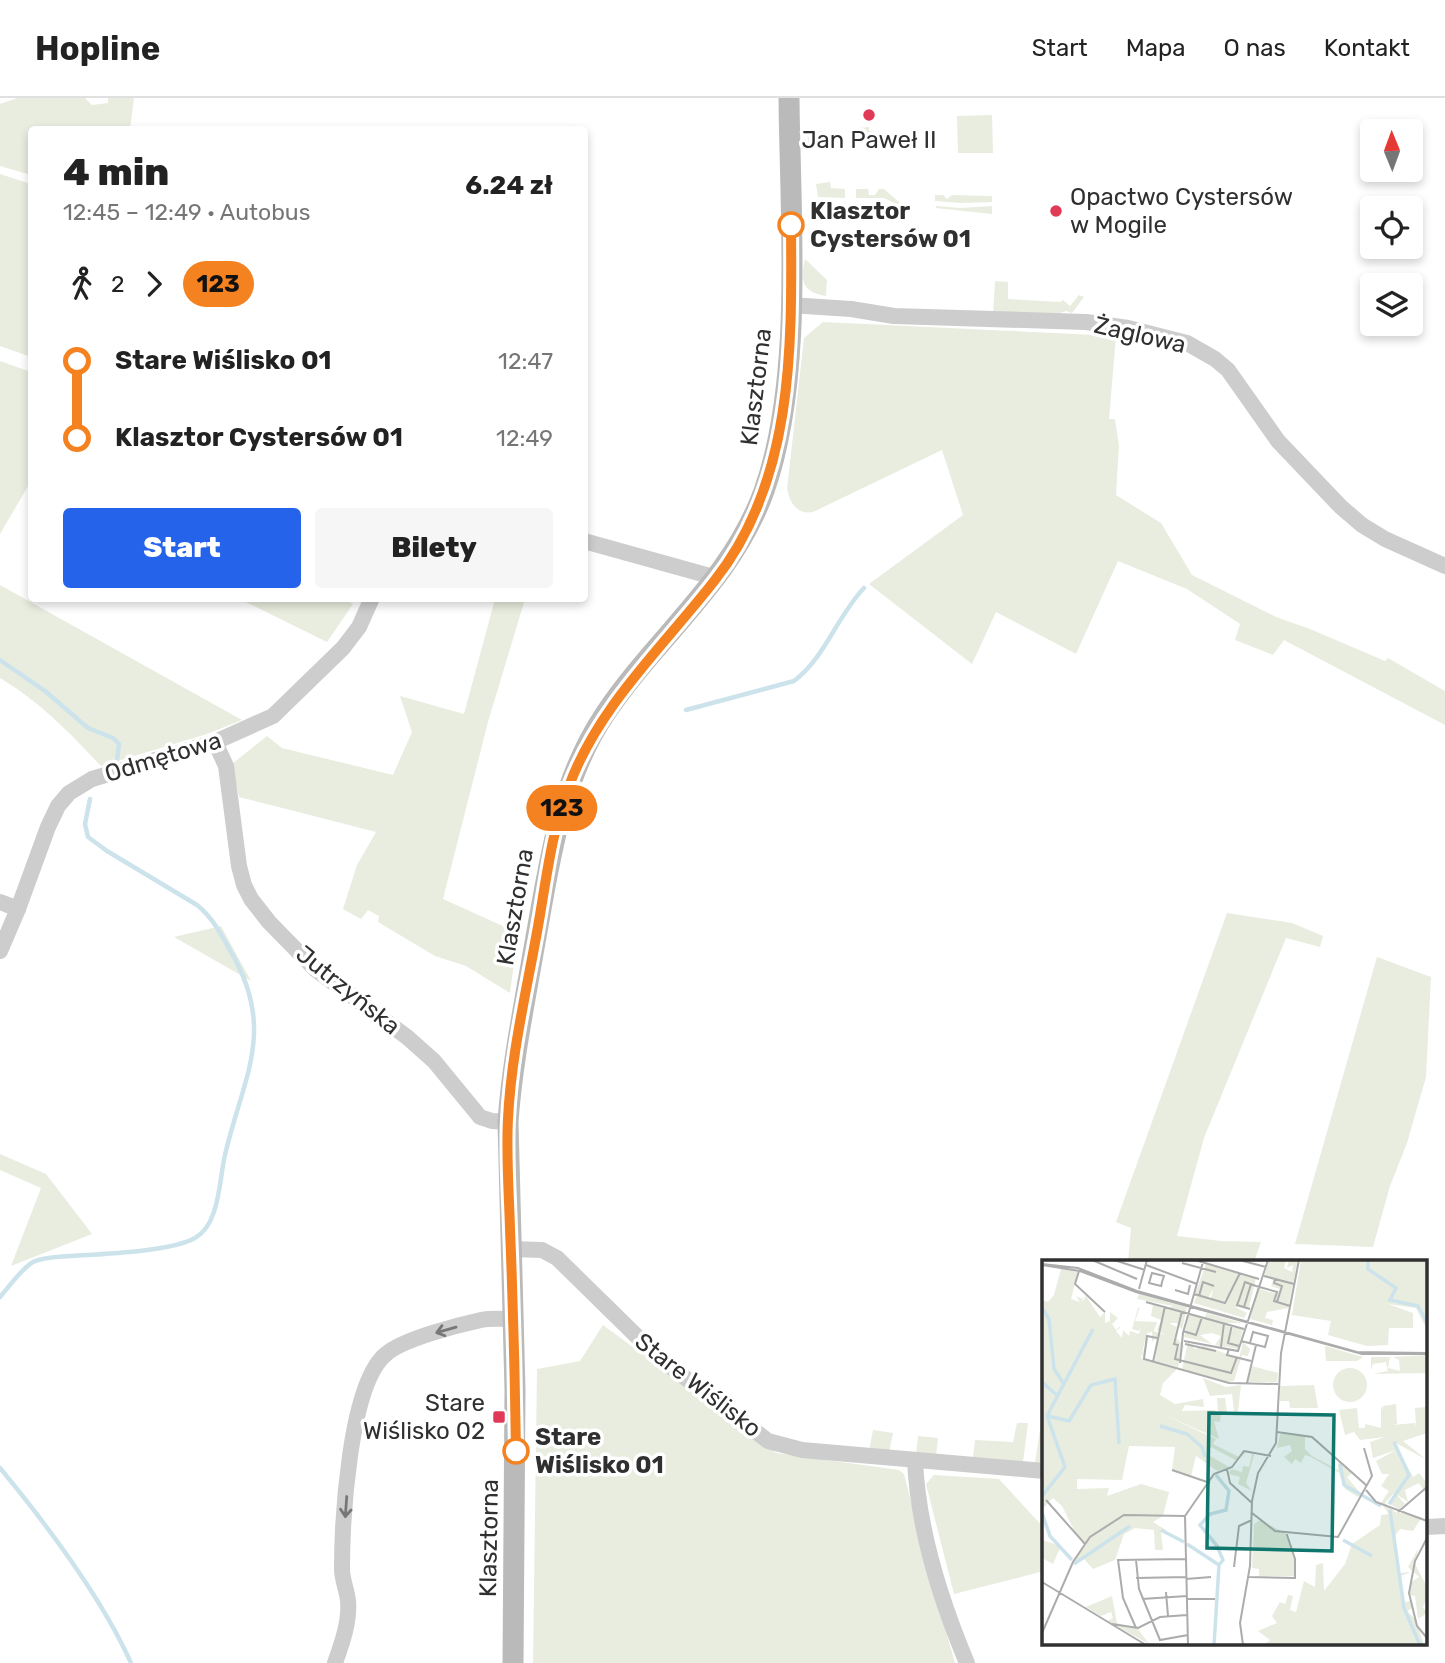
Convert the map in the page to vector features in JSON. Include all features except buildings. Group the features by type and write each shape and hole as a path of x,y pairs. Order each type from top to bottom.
{"street":[{"name":"Klasztorna","path":"513,1663 516,1440 508,1122 512,1082 546,881 559,816 585,748 611,705 735,553 771,471 783,410 790,305 789,98"},
{"name":"Żaglowa","path":"790,305 851,309 894,316 1097,323 1139,330 1187,343 1228,370 1278,441 1341,507 1362,525 1445,566"},
{"path":"588,542 717,578"},
{"name":"Odmętowa","path":"0,951 48,827 58,806 69,793 92,779 215,742 258,725 283,709 343,648 359,626 370,602"},
{"name":"Jutrzyńska","path":"215,742 226,766 239,866 251,899 269,922 315,969 407,1037 434,1061 480,1117 508,1122"},
{"path":"0,902 18,909"},
{"name":"Stare Wiślisko","path":"511,1249 542,1250 557,1258 642,1343 768,1441 803,1450 1042,1471"},
{"path":"335,1663 345,1630 348,1604 342,1569 347,1491 355,1422 367,1378 386,1353 411,1341 483,1320 513,1319"},
{"path":"915,1460 922,1527 953,1630 967,1663"}],"shaded area":[{"path":"17,98 85,98 92,105 108,103 108,98 134,98 130,126 28,126 28,174 0,166 0,104"},
{"path":"992,115 993,153 958,153 957,116"},
{"path":"869,127 869,131 874,131 875,138 868,145 862,142 859,128"},
{"path":"823,131 820,143 809,148 807,133"},
{"path":"0,174 28,183 28,356 0,346"},
{"path":"830,182 831,188 845,189 845,198 818,197 816,184"},
{"path":"856,189 868,189 869,195 875,195 879,189 884,189 900,203 899,205 884,198 856,198"},
{"path":"935,195 943,195 947,199 952,195 992,196 992,202 935,201"},
{"path":"992,206 992,214 936,208"},
{"path":"805,259 827,280 826,296 807,288 803,279"},
{"path":"995,281 1008,282 1008,299 1063,300 1070,306 1079,295 1084,297 1072,313 1066,311 1045,318 993,314"},
{"path":"823,322 1116,336 1109,419 1115,419 1119,446 1116,495 1161,523 1192,575 1276,617 1385,661 1388,658 1445,691 1445,725 1284,640 1273,655 1235,640 1240,624 1187,589 1118,561 1076,654 996,612 972,664 869,584 963,515 942,450 813,512 799,510 790,499 787,489 804,338"},
{"path":"0,361 28,371 28,486 0,534"},
{"path":"0,585 242,720 207,734 101,766 41,707 0,678"},
{"path":"246,602 353,604 327,642"},
{"path":"494,602 524,602 488,722 443,899 518,933 510,993 466,966 435,956 378,922 379,916 368,910 361,919 343,909 357,865 376,832 239,797 232,764 267,736 282,748 393,775 412,732 400,696 464,714"},
{"path":"1227,913 1292,923 1323,936 1320,947 1286,938 1204,1138 1177,1236 1261,1242 1255,1260 1128,1260 1131,1228 1116,1222"},
{"path":"221,926 251,981 174,937"},
{"path":"1377,957 1431,977 1426,1077 1373,1247 1295,1244"},
{"path":"0,1154 46,1174 92,1234 11,1266 41,1188 0,1170"},
{"path":"603,1325 776,1453 899,1470 904,1474 955,1663 533,1663 537,1369 580,1361"},
{"path":"1042,1416 1042,1464 1035,1463"},
{"path":"1017,1423 1028,1423 1023,1462 973,1457 975,1440 1013,1442"},
{"path":"873,1430 893,1433 889,1453 869,1451"},
{"path":"918,1436 938,1438 936,1456 916,1455"},
{"path":"934,1475 999,1479 1042,1526 1042,1572 954,1594 926,1484"}],"waterway":[{"path":"686,710 794,681 814,661 864,588"},
{"path":"0,660 45,691 88,728 113,738 119,744 117,760"},
{"path":"0,1297 24,1269 37,1260 134,1252 169,1246 184,1243 203,1231 214,1212 225,1155 252,1054 252,1006 245,980 216,927 197,905 88,837 85,824 90,799"},
{"path":"0,1468 89,1587 131,1663"}],"bus line":[{"name":"123","path":"516,1451 509,1099 527,985 559,816 585,748 604,715 735,553 764,492 783,410 790,324 791,225"}],"place":[{"name":"Jan Paweł II","path":"869,115"},
{"name":"Opactwo Cystersów w Mogile","path":"1056,211"},
{"name":"Klasztor Cystersów 01","path":"791,225"},
{"name":"Stare Wiślisko 02","path":"499,1417"},
{"name":"Stare Wiślisko 01","path":"516,1451"}]}
